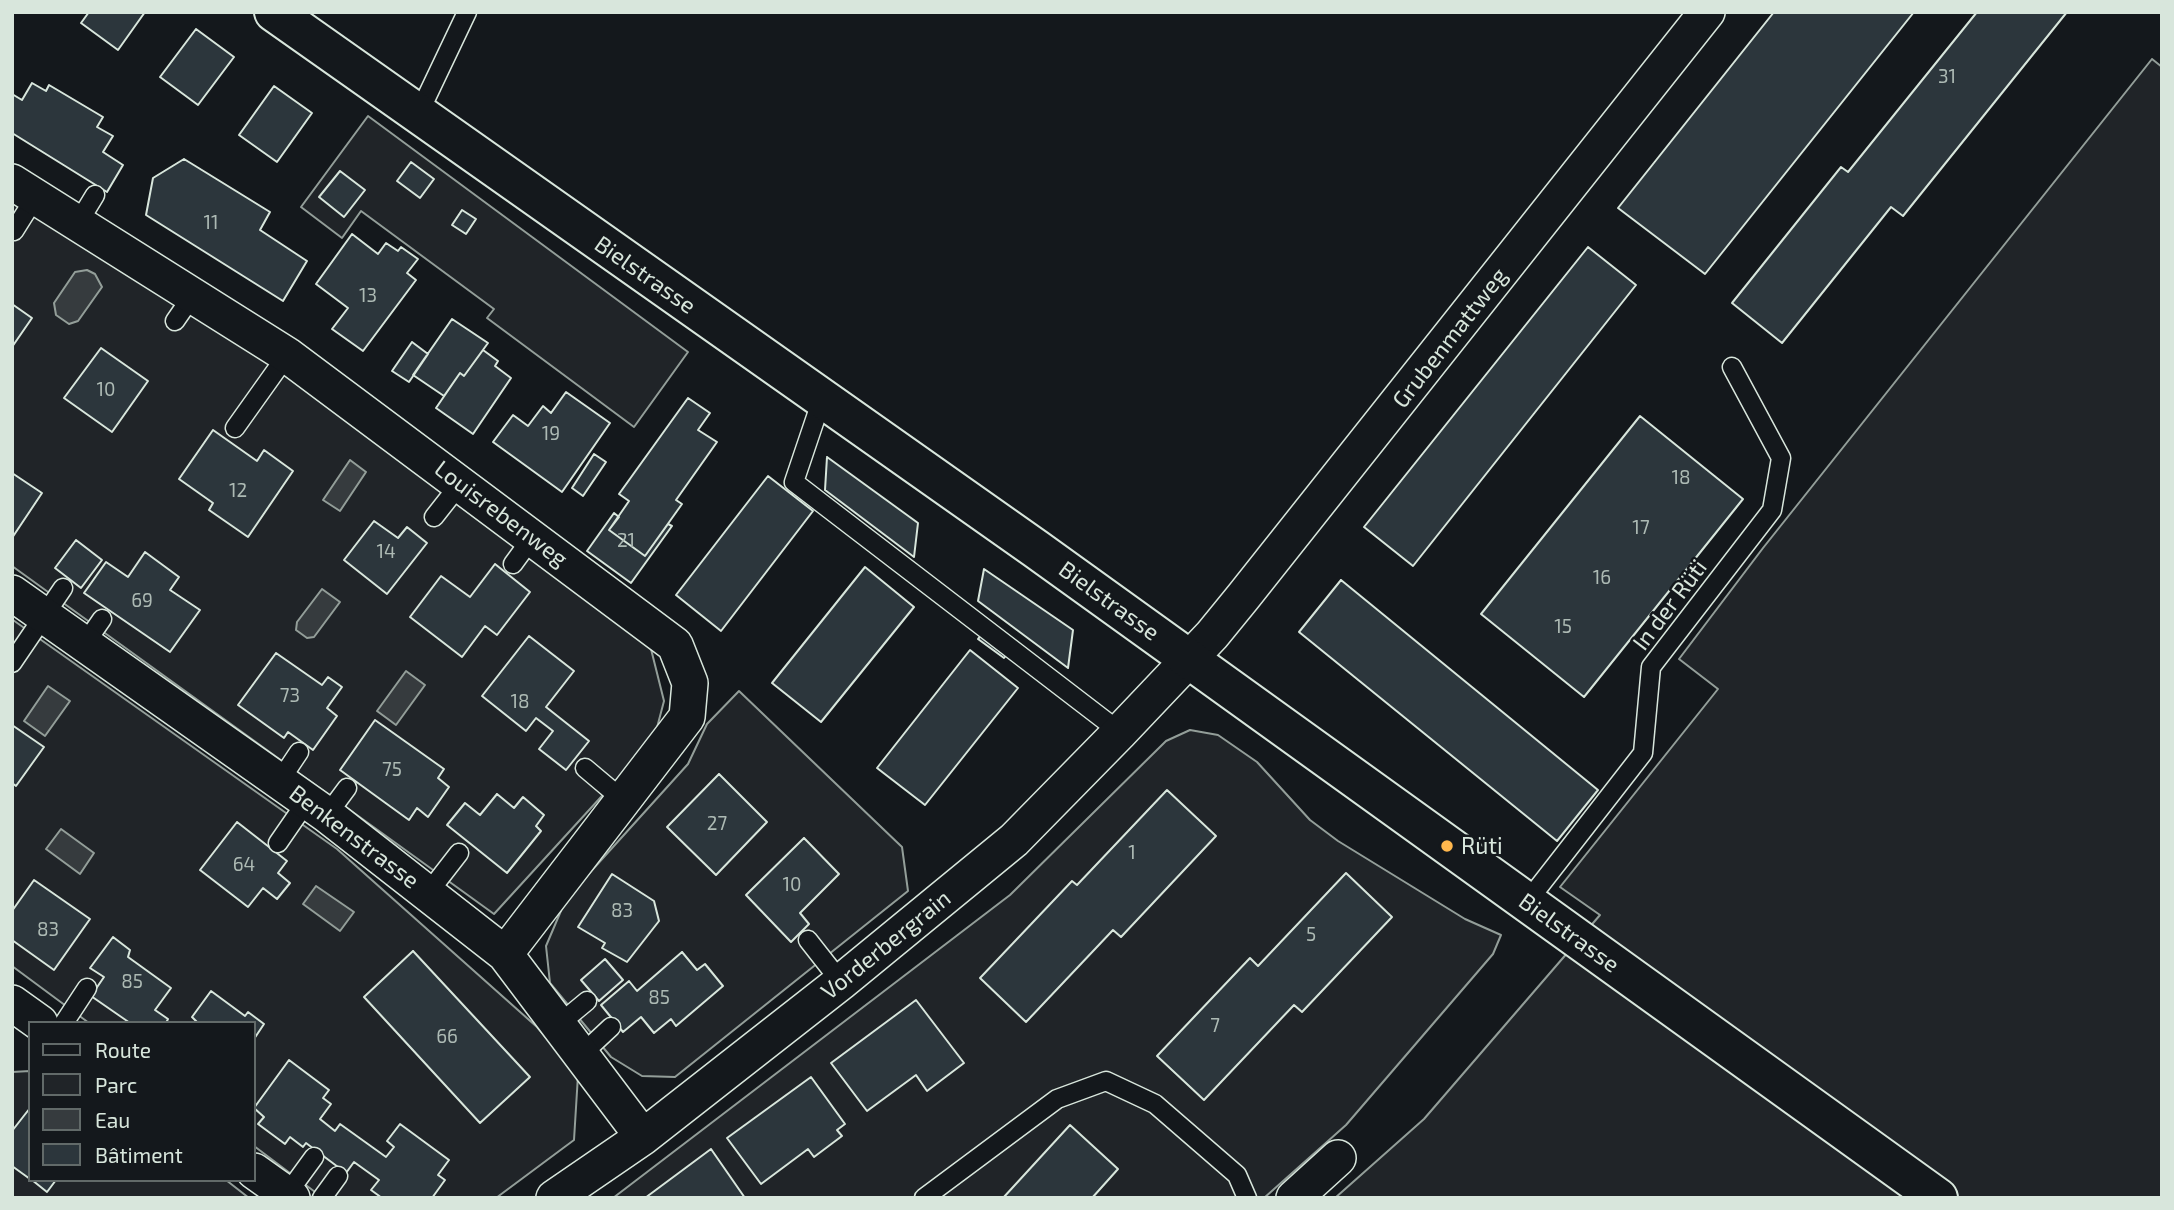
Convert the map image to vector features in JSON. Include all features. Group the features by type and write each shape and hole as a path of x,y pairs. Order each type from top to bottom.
{"main road":[{"name":"Bielstrasse","path":"274,12 1189,659 1938,1198"}],"street":[{"name":"Grubenmattweg","path":"1189,659 1320,503 1707,12"},
{"name":"Louisrebenweg","path":"24,189 86,209 184,308 288,355 460,484 523,551 675,645 690,683 687,716 505,954"},
{"name":"Benkenstrasse","path":"12,593 44,616 93,632 315,796 428,893 505,954 643,1137"},
{"name":"Vorderbergrain","path":"554,1198 643,1137 841,982 1014,839 1189,659"},
{"path":"1294,1198 1338,1158"},
{"path":"256,1172 290,1196"}],"lane":[{"path":"418,115 467,12"},
{"path":"14,231 24,189"},
{"path":"235,428 288,355"},
{"name":"In der Rüti","path":"1527,902 1643,753 1651,667 1772,510 1781,458 1732,367"},
{"path":"822,399 794,482 1120,732"},
{"path":"434,517 460,484"},
{"path":"12,663 63,588"},
{"path":"278,843 315,796 299,752"},
{"path":"585,768 623,800"},
{"path":"428,893 459,853"},
{"path":"808,940 841,982"},
{"path":"34,1021 87,988"},
{"path":"558,1026 587,1001"},
{"path":"581,1055 611,1027"},
{"path":"924,1198 1057,1099 1107,1081 1155,1104 1237,1175 1247,1198"},
{"path":"290,1196 314,1157"},
{"path":"322,1198 338,1176"}],"green space":[{"path":"2152,59 2162,67 2162,1198 1335,1198 1424,1119 1600,915 1560,887 1718,689 1679,659 1763,548"},
{"path":"368,116 688,352 634,427 487,318 494,309 361,211 342,238 301,207"},
{"path":"12,197 250,346 648,637 664,701 654,739 494,914 12,566"},
{"path":"13,620 337,849 537,1027 578,1075 574,1140 496,1198 323,1198 256,1148 256,1021 86,1021 12,966"},
{"path":"739,691 902,847 908,891 675,1077 642,1076 611,1057 550,983 546,946 566,899 688,764 707,724"},
{"path":"1190,730 1218,735 1257,762 1310,820 1338,841 1465,919 1501,935 1493,954 1346,1125 1264,1198 613,1198 1010,895 1166,741"},
{"path":"28,1071 28,1182 229,1182 249,1198 12,1198 12,1072"}],"water":[{"path":"87,270 95,274 102,287 78,321 69,324 56,315 54,303 75,272"},
{"path":"350,460 366,472 340,511 323,500"},
{"path":"322,589 340,602 314,637 307,638 296,630 297,622"},
{"path":"406,671 425,685 396,725 377,711"},
{"path":"48,686 70,701 45,736 24,721"},
{"path":"61,829 94,853 80,874 46,849"},
{"path":"316,886 354,912 340,931 303,904"}],"building":[{"path":"89,12 145,12 118,50 81,23"},
{"path":"1774,12 1914,12 1705,274 1618,208"},
{"path":"1977,12 2067,12 1903,216 1891,207 1782,343 1732,303 1841,167 1848,172"},
{"path":"196,29 234,57 198,105 160,77"},
{"path":"32,83 46,91 49,85 103,117 97,127 113,136 103,152 123,165 107,192 12,133 12,94 22,100"},
{"path":"274,86 312,113 277,162 239,135"},
{"path":"184,159 270,212 260,230 307,261 283,301 146,215 153,178"},
{"path":"411,162 434,179 420,198 397,181"},
{"path":"340,171 365,190 344,217 319,197"},
{"path":"462,210 476,219 466,234 452,225"},
{"path":"352,234 378,254 386,243 398,251 401,247 418,259 407,273 416,280 363,351 332,329 348,308 316,284"},
{"path":"1588,247 1636,285 1413,566 1364,527"},
{"path":"12,304 32,318 12,347"},
{"path":"452,319 488,343 464,376 460,373 444,396 413,375"},
{"path":"412,342 428,354 409,382 392,371"},
{"path":"101,348 148,381 112,432 64,398"},
{"path":"483,350 498,361 495,366 511,378 473,434 436,408 460,373 464,376"},
{"path":"566,392 610,423 562,492 493,442 513,415 528,426 543,406 551,413"},
{"path":"688,398 710,413 698,430 717,442 676,500 682,504 645,556 609,530 629,501 619,494"},
{"path":"1640,416 1743,499 1584,697 1481,614"},
{"path":"213,430 257,461 264,450 293,471 248,537 209,510 213,503 179,479"},
{"path":"594,454 606,462 583,496 572,488"},
{"path":"827,457 918,523 914,557 825,490"},
{"path":"12,473 42,493 12,538"},
{"path":"768,476 813,511 721,631 676,595"},
{"path":"614,513 619,517 609,530 645,556 668,524 672,526 631,583 587,551"},
{"path":"374,521 398,538 407,527 427,543 387,594 344,560"},
{"path":"76,540 102,560 81,588 55,568"},
{"path":"145,552 179,577 170,590 200,610 170,652 84,593 106,562 128,577"},
{"path":"495,564 530,592 497,635 485,626 462,657 410,617 441,576 470,597"},
{"path":"865,567 914,607 821,722 772,683"},
{"path":"984,569 1073,630 1068,668 978,601"},
{"path":"1341,580 1598,790 1557,841 1299,632"},
{"path":"983,633 1008,653 1004,658 978,639"},
{"path":"529,636 574,671 546,707 589,741 566,770 539,749 553,731 536,718 526,731 482,696"},
{"path":"970,650 1018,688 925,805 877,768"},
{"path":"276,653 322,685 328,677 342,687 327,708 337,716 313,750 288,732 284,738 238,705"},
{"path":"375,720 444,769 438,778 449,787 428,817 417,808 409,820 340,770"},
{"path":"12,725 44,747 16,786 12,783"},
{"path":"719,774 767,822 716,875 667,827"},
{"path":"1167,790 1216,836 1121,937 1113,930 1026,1022 980,978 1072,881 1077,885"},
{"path":"497,794 514,808 523,797 544,815 536,826 541,831 507,873 447,825 465,803 480,815"},
{"path":"237,822 287,861 278,873 290,883 277,899 263,888 248,907 200,870"},
{"path":"804,838 839,874 800,913 809,924 791,942 746,895"},
{"path":"1346,873 1392,917 1302,1012 1294,1005 1204,1100 1157,1056 1250,958 1258,966"},
{"path":"612,874 654,901 659,921 627,962 602,948 605,943 578,927"},
{"path":"34,880 90,919 54,970 12,940 12,911"},
{"path":"113,937 130,950 128,957 171,988 155,1010 168,1019 167,1021 127,1021 91,996 104,977 90,968"},
{"path":"413,951 530,1077 480,1123 364,997"},
{"path":"682,952 697,970 705,964 723,986 676,1026 671,1019 654,1033 641,1017 623,1032 601,1005 629,981 637,991"},
{"path":"605,959 623,980 599,1001 581,980"},
{"path":"211,991 245,1016 248,1012 264,1024 256,1036 256,1021 196,1021 192,1017"},
{"path":"916,1000 964,1063 927,1091 916,1075 867,1111 831,1063"},
{"path":"289,1060 329,1090 323,1098 331,1104 320,1119 335,1131 340,1124 386,1157 394,1147 387,1141 400,1124 449,1160 438,1175 445,1180 432,1198 382,1198 371,1190 379,1180 354,1162 346,1173 306,1143 303,1147 290,1137 285,1144 258,1124 264,1117 256,1110 256,1105"},
{"path":"811,1077 845,1124 837,1130 842,1136 814,1157 808,1149 761,1184 727,1138"},
{"path":"28,1111 28,1178 12,1166 12,1131"},
{"path":"1070,1125 1118,1169 1092,1198 1003,1198"},
{"path":"711,1149 745,1198 645,1198"},
{"path":"34,1182 54,1182 47,1192"}],"place":[{"name":"Rüti","path":"1447,846"}]}
